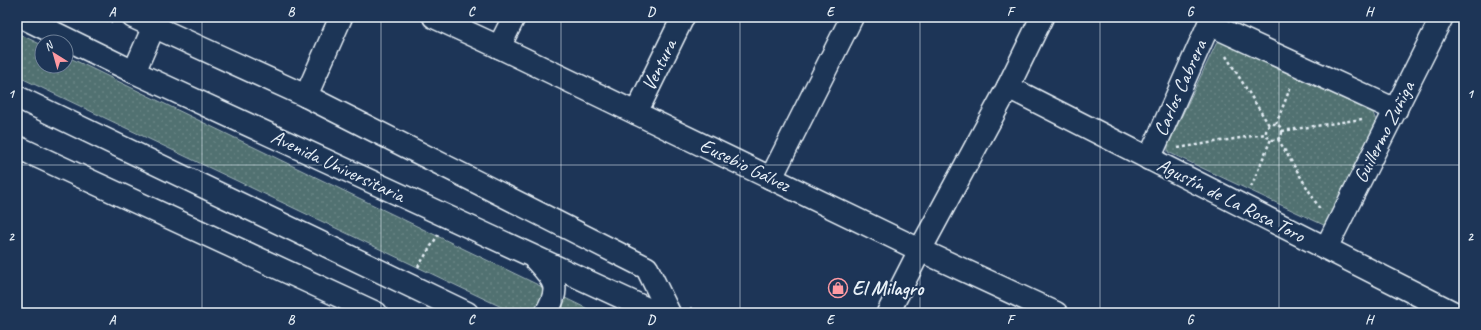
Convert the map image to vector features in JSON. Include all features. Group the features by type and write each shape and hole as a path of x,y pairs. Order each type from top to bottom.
{"street":[{"name":"Avenida Universitaria","path":"22,17 134,72 656,313"},
{"path":"133,17 156,22 647,268 669,313"},
{"path":"306,96 342,17"},
{"name":"Eusebio Gálvez","path":"434,17 920,250 1056,313"},
{"path":"499,47 514,17"},
{"name":"Ventura","path":"636,113 683,17"},
{"path":"772,178 852,17"},
{"path":"888,313 920,250 1008,87 1042,17"},
{"name":"Guillermo Zuñiga","path":"1326,248 1442,17"},
{"path":"1210,20 1302,67 1396,110"},
{"name":"Carlos Cabrera","path":"1149,159 1210,20"},
{"path":"134,72 156,22"},
{"name":"Agustín de La Rosa Toro","path":"1008,87 1454,313"},
{"path":"17,97 467,313"},
{"path":"17,147 376,313"},
{"path":"534,257 552,278 555,288 551,304 546,313"}],"path":[{"path":"1210,20 1219,45 1269,125"},
{"path":"1276,124 1294,80 1302,67"},
{"path":"1282,131 1364,118"},
{"path":"1265,134 1266,128 1269,125 1276,124 1280,126 1282,131 1281,136 1278,139"},
{"path":"1149,159 1172,149 1265,134"},
{"path":"1265,134 1268,138 1278,139"},
{"path":"1244,206 1271,139"},
{"path":"1278,139 1324,216"},
{"path":"408,284 449,218"}],"green space":[{"path":"17,33 34,41 34,74 74,74 74,60 596,313 514,313 17,76"},
{"path":"1218,40 1373,113 1377,123 1328,227 1168,152 1168,145"}],"place":[{"name":"El Milagro","path":"838,288"}]}
